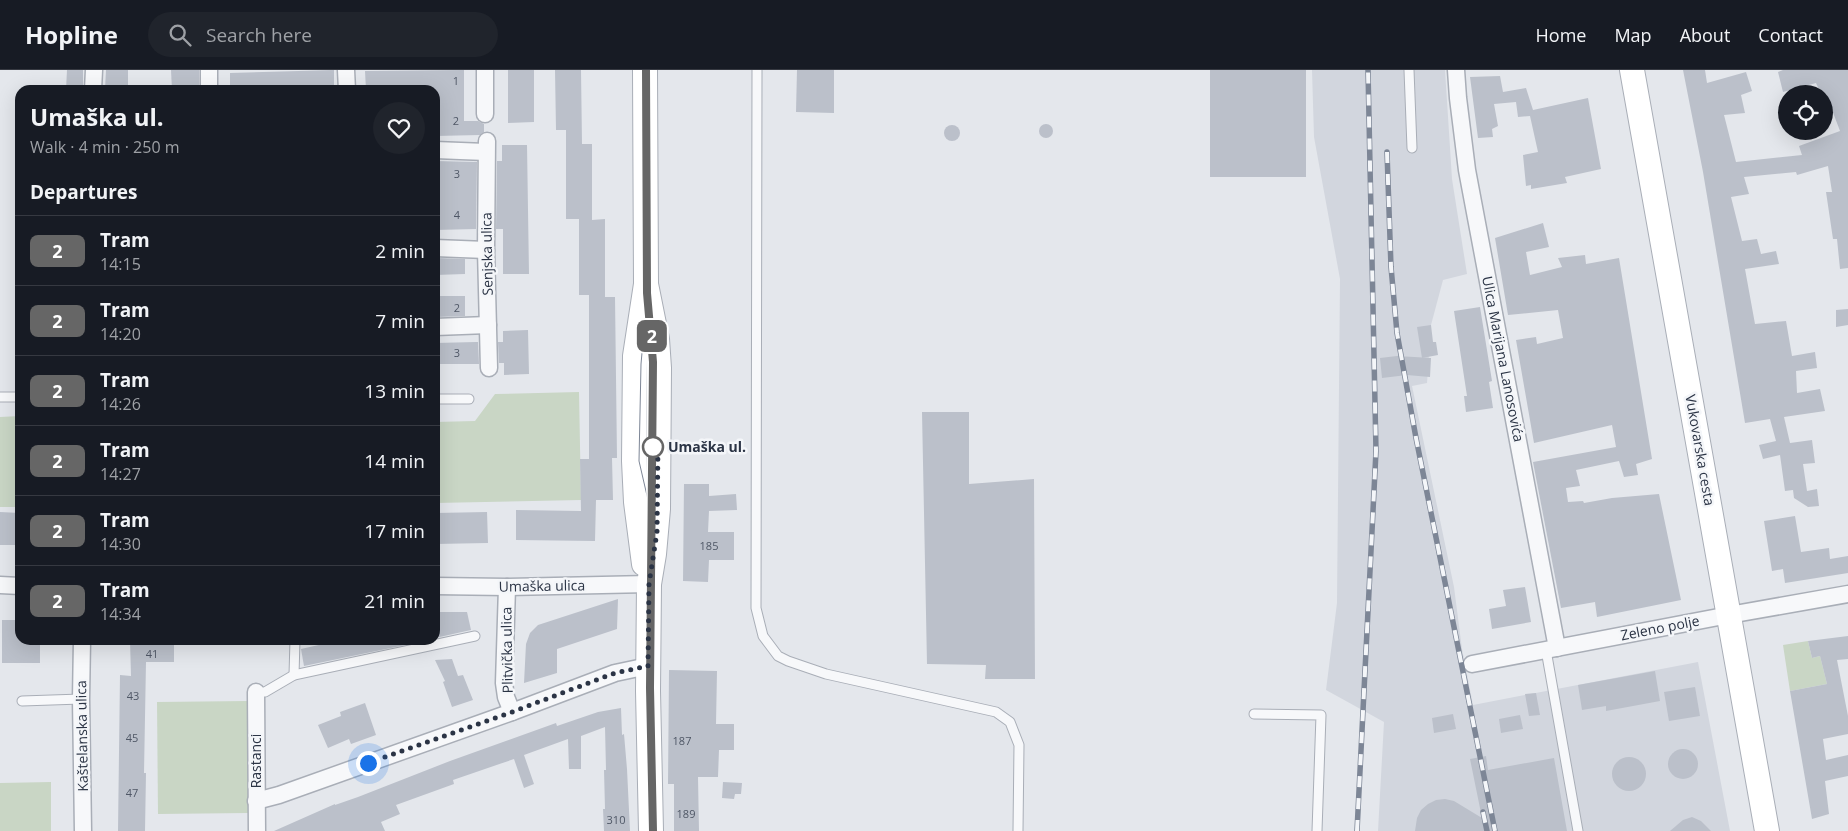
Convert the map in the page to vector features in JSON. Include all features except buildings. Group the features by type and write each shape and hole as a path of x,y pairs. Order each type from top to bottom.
{"main road":[{"path":"645,70 646,284 657,338 659,368 658,508 649,584 648,666 651,831"},
{"name":"Vukovarska cesta","path":"1632,70 1767,831"}],"street":[{"path":"93,85 94,70"},
{"path":"209,70 209,85"},
{"path":"346,70 347,85"},
{"path":"484,70 485,114"},
{"name":"Ulica Marijana Lanosovića","path":"1456,70 1467,170 1551,649"},
{"name":"Senjska ulica","path":"440,150 486,146 489,368"},
{"path":"440,248 486,250"},
{"path":"440,327 488,325"},
{"name":"Umaška ulica","path":"440,586 507,587 649,584"},
{"path":"0,585 15,586"},
{"name":"Plitvička ulica","path":"507,587 504,683 506,697 512,712"},
{"name":"Zeleno polje","path":"1472,664 1848,594"},
{"name":"Kaštelanska ulica","path":"82,645 80,699 83,831"},
{"name":"Plitvička ulica","path":"256,801 279,795 512,712 615,673 648,666"},
{"name":"Rastanci","path":"256,692 257,831"}],"lane":[{"path":"757,70 756,608 763,636 778,656 826,674 996,712 1010,722 1020,745 1018,831"},
{"path":"1409,70 1412,148"},
{"path":"0,397 15,397"},
{"path":"440,399 469,399"},
{"path":"440,644 475,636"},
{"path":"294,675 295,645"},
{"path":"256,692 265,692 294,675 433,645"},
{"path":"1551,649 1578,831"},
{"path":"22,701 80,699"},
{"path":"1254,714 1321,715 1317,831"}],"shaded area":[{"path":"1312,70 1445,70 1452,179 1467,274 1443,280 1431,325 1427,383 1412,386 1454,587 1462,649 1473,705 1698,662 1730,831 1378,831 1384,722 1326,690 1337,603 1340,279 1314,137"}],"green space":[{"path":"579,392 581,500 440,503 440,422 475,421 495,394"},
{"path":"15,416 15,507 0,507 0,417"},
{"path":"1808,641 1812,658 1820,656 1827,684 1790,691 1783,645"},
{"path":"248,701 248,813 158,814 157,702"},
{"path":"51,782 51,831 0,831 0,783"}],"tram line":[{"path":"646,70 646,299"},
{"name":"2","path":"646,70 647,293 653,362 650,688 653,831"},
{"path":"647,293 653,362 650,688 653,831"},
{"path":"645,319 641,364 639,461 648,500"}],"railway":[{"path":"1357,831 1376,451 1368,70"},
{"path":"1387,152 1391,267 1397,333 1416,438 1495,831"},
{"path":"1483,812 1487,831"}],"place":[{"name":"Umaška ul.","path":"653,447"}],"route":[{"path":"368,763 615,673 648,666 649,584 657,532 658,443 653,447"}]}
